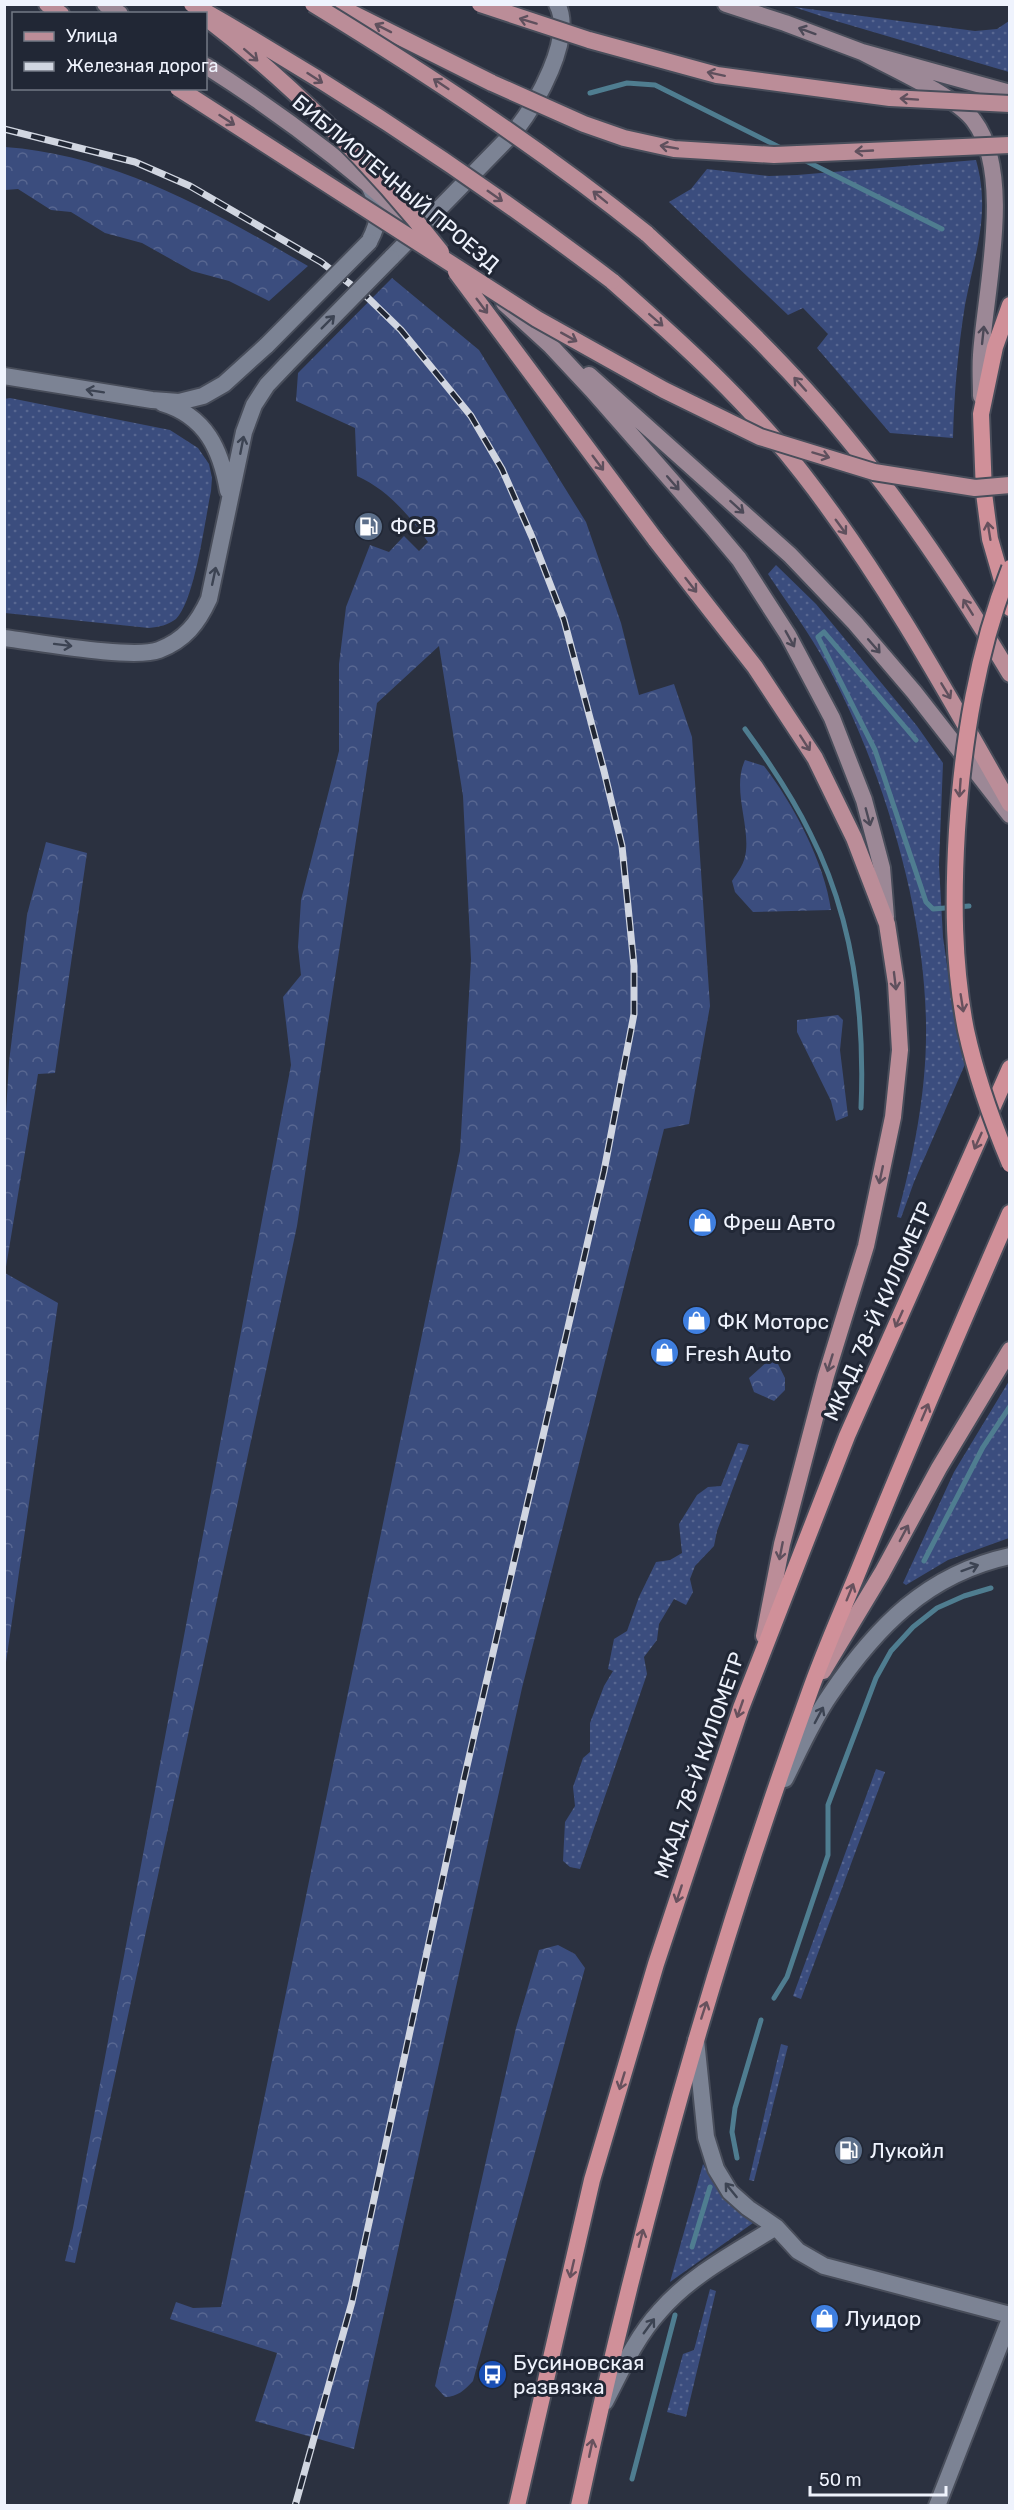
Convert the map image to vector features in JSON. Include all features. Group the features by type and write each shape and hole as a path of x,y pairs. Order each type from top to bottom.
{"highway":[{"path":"1010,305 995,347 981,414 984,493 990,539 1010,608"},
{"path":"1010,568 995,605 974,688 962,765 954,873 956,963 966,1031 993,1125 1010,1164"},
{"name":"МКАД, 78-Й КИЛОМЕТР","path":"517,2505 592,2180 660,1953 741,1708 847,1436 1010,1068"},
{"path":"579,2505 648,2210 696,2036 771,1804 810,1692 886,1503 1010,1213"}],"main road":[{"path":"192,4 206,12"},
{"path":"313,4 432,77 588,187 646,233 709,291 775,357 846,437 928,543 1010,674"},
{"path":"334,4 492,83 584,124 624,138 674,149 774,155 1010,145"},
{"path":"480,4 589,40 717,75 890,98 1010,104"},
{"path":"726,4 862,52 1010,93"},
{"path":"207,12 268,47 476,182 612,281 668,330 736,396 803,473 880,581 951,699 1010,804"},
{"path":"207,19 279,80 340,139 423,230 655,539 755,667 815,758 854,838 887,924"},
{"path":"862,52 957,104 974,120 984,137 994,179 993,241 981,356 981,414"},
{"name":"БИБЛИОТЕЧНЫЙ ПРОЕЗД","path":"207,67 262,102 368,183 550,345"},
{"path":"181,90 537,319 664,390 760,437 874,472 975,488 1010,485"},
{"path":"550,345 602,384 790,555 855,623 914,692 1010,815"},
{"path":"550,345 739,559 788,635 832,718 864,800 882,868 887,924 896,983 900,1050 893,1117 866,1246 826,1376 782,1544 761,1654"},
{"path":"810,1692 882,1573 945,1458 1010,1350"}],"street":[{"path":"4,638 127,653 158,651 183,637 199,621 209,599 244,432 254,405 267,385 515,131 533,108 547,83 561,31 561,12 557,4"},
{"path":"7,378 152,400 179,402 203,396 224,384 267,345 369,242 377,227 379,213 368,183"},
{"path":"152,400 166,404 184,414 212,439 225,466 230,502"},
{"path":"771,1804 829,1695 879,1631 903,1607 928,1588 964,1570 1010,1556"},
{"path":"696,2036 710,2156 730,2192 748,2208 776,2227 798,2251 824,2266 1010,2317 937,2505"},
{"path":"599,2413 636,2344 660,2310 697,2277 776,2227"}],"green space":[{"path":"794,7 975,31 997,29 1009,21 1009,72 836,21"},
{"path":"5,147 46,152 86,161 125,174 200,207 308,266 269,301 229,281 192,271 142,243 105,233 71,212 51,210 18,189 5,190"},
{"path":"976,160 980,179 982,215 960,338 953,438 890,433 817,348 828,334 803,308 788,315 669,202 691,189 707,169 769,176"},
{"path":"392,278 479,350 586,522 621,623 639,695 674,684 692,737 710,1006 689,1124 664,1129 522,1688 354,2449 255,2421 277,2353 170,2319 176,2302 193,2308 221,2307 460,1151 471,960 463,796 439,646 377,703 297,1226 75,2263 65,2261 291,1065 283,997 301,975 298,947 301,900 339,751 339,664 346,607 370,545 389,552 404,536 419,551 428,542 397,504 378,488 357,476 355,428 296,401 298,373"},
{"path":"10,398 170,430 198,448 209,464 212,478 211,491 194,578 183,609 176,619 170,623 149,628 5,613 4,399"},
{"path":"776,565 816,604 917,726 943,763 939,865 943,937 950,986 966,1062 914,1182 901,1218 897,1217 918,1122 926,1049 924,980 918,934 897,839 866,748 827,665 768,574"},
{"path":"745,760 764,766 786,798 815,854 828,892 831,910 753,912 735,892 732,881 743,863 746,851 740,793 741,771"},
{"path":"46,842 87,853 55,1073 38,1074 5,1273 5,1129 9,1062 27,915"},
{"path":"838,1015 843,1020 840,1050 848,1116 836,1121 831,1101 797,1032 797,1020"},
{"path":"5,1273 58,1303 5,1669"},
{"path":"768,1361 778,1364 785,1378 785,1390 774,1401 754,1392 749,1378"},
{"path":"1009,1381 1009,1538 948,1560 906,1585 903,1583 954,1472"},
{"path":"738,1443 749,1445 717,1531 714,1546 695,1566 690,1579 693,1592 686,1605 674,1599 659,1624 657,1640 644,1657 647,1674 580,1869 570,1867 563,1861 565,1822 575,1806 573,1787 583,1758 590,1752 590,1723 604,1686 613,1671 608,1669 614,1639 627,1631 639,1597 656,1562 670,1560 682,1553 679,1524 697,1495 708,1487 721,1486"},
{"path":"876,1769 885,1772 801,1999 793,1996"},
{"path":"558,1945 575,1954 585,1968 473,2381 453,2396 445,2397 435,2386 516,2028 539,1950"},
{"path":"781,2044 788,2046 754,2181 749,2180"},
{"path":"703,2164 727,2202 753,2223 670,2282"},
{"path":"710,2289 716,2291 686,2417 667,2412 683,2354 694,2350"}],"waterway":[{"path":"590,93 627,83 655,85 783,149"},
{"path":"804,160 942,229"},
{"path":"916,740 824,632 818,637 875,750 926,902 933,909 969,906"},
{"path":"745,729 803,819 825,865 837,898 846,932 858,1002 862,1073 861,1108"},
{"path":"924,1561 983,1447 1010,1406"},
{"path":"774,1998 787,1977 828,1855 828,1805 876,1678 891,1651 913,1627 937,1608 964,1596 991,1588"},
{"path":"737,2158 732,2132 735,2108 761,2020"},
{"path":"692,2247 710,2187"},
{"path":"632,2479 675,2315"}],"railway":[{"path":"4,129 135,162 190,186 321,262 366,296 401,330 471,416 502,469 532,537 564,620 622,846 634,966 634,1014 604,1171 464,1779 352,2302 295,2506"}],"place":[{"name":"ФСВ","path":"369,526"},
{"name":"Фреш Авто","path":"702,1222"},
{"name":"ФК Моторс","path":"696,1321"},
{"name":"Fresh Auto","path":"664,1353"},
{"name":"Лукойл","path":"849,2150"},
{"name":"Луидор","path":"824,2318"},
{"name":"Бусиновская развязка","path":"492,2374"}]}
